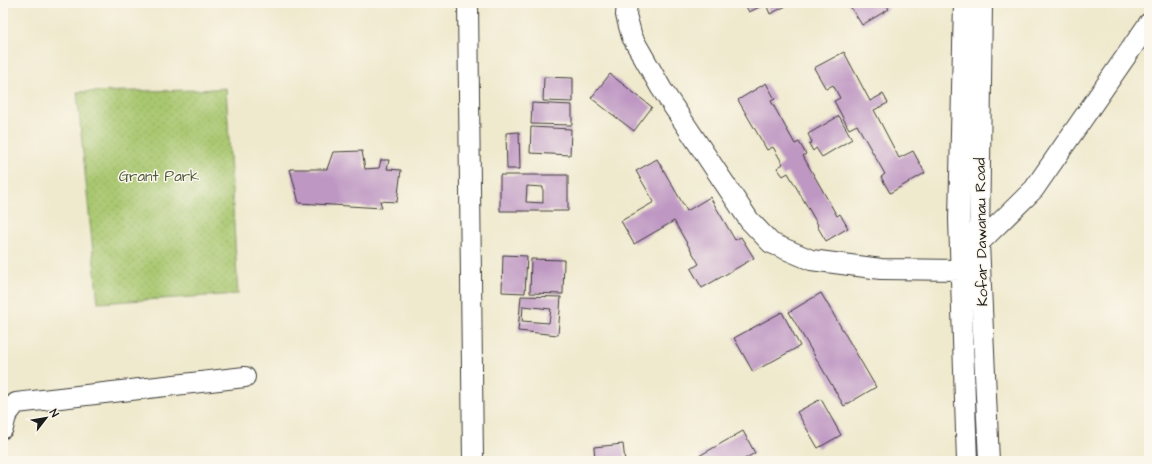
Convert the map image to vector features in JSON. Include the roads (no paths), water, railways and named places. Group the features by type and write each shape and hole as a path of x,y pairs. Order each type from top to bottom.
{"street":[{"path":"468,3 473,461"},
{"path":"627,3 626,15 632,37 661,88 749,220 771,243 811,260 881,269 961,270"},
{"name":"Kofar Dawanau Road","path":"964,3 959,219 968,461"},
{"name":"Kofar Dawanau Road","path":"982,3 979,244 989,461"},
{"path":"979,244 1034,189 1149,23"},
{"path":"3,428 6,416 16,403 245,376"}],"park label":[{"name":"Grant Park","path":"159,176"}]}
